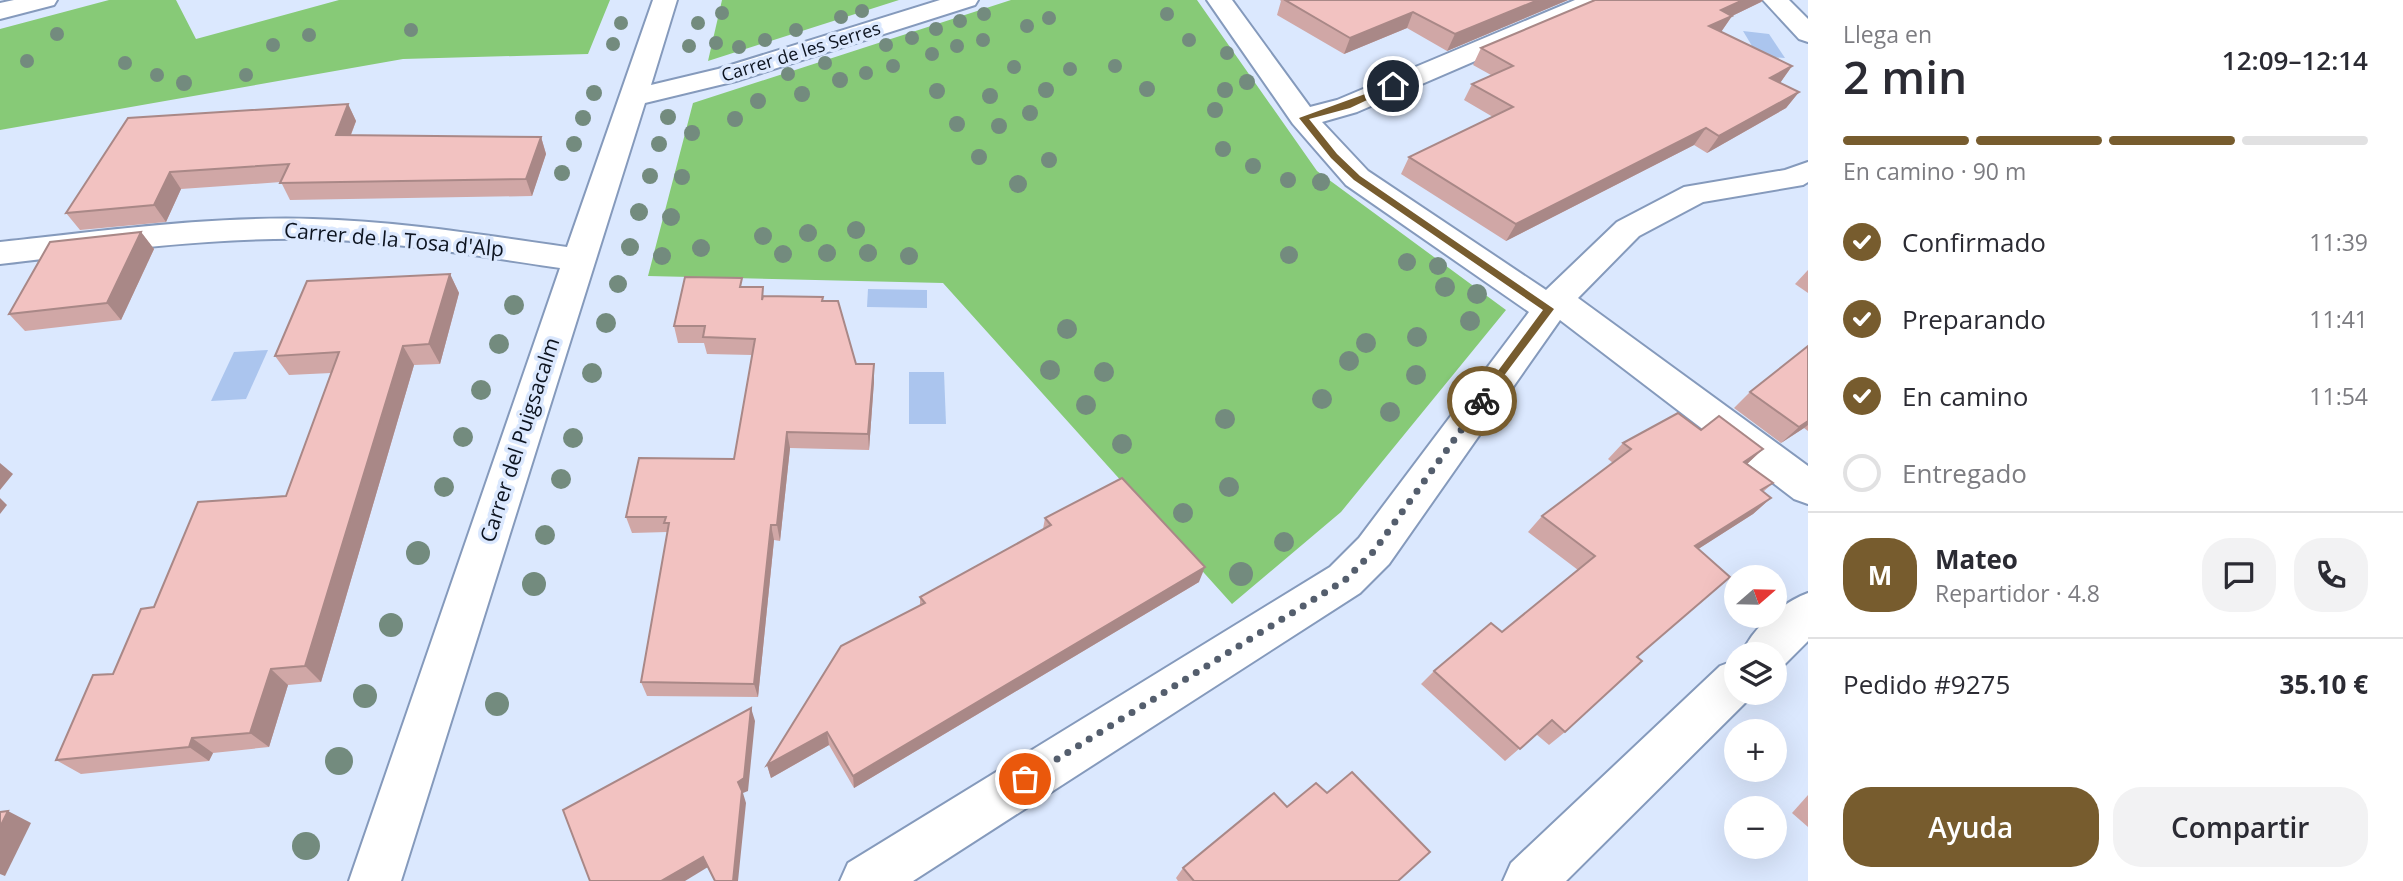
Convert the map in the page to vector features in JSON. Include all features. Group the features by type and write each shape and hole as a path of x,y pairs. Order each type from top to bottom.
{"street":[{"path":"0,11 45,0"},
{"name":"Carrer del Puigsacalm","path":"375,881 665,0"},
{"name":"Carrer de les Serres","path":"634,97 726,75 966,0"},
{"path":"1219,0 1303,118 1334,156 1357,178 1553,304 1808,488"},
{"path":"1303,118 1347,106 1596,0"},
{"path":"1775,0 1808,34"},
{"path":"866,881 1345,580 1374,551 1553,304 1628,229 1695,194 1791,178 1808,171"},
{"name":"Carrer de la Tosa d'Alp","path":"0,253 170,235 249,229 316,229 579,260"},
{"path":"1777,642 1808,612"},
{"path":"1529,881 1724,693"}],"green space":[{"path":"109,0 176,0 196,39 339,0 610,0 588,54 403,59 0,130 0,29"},
{"path":"722,0 899,0 708,61"},
{"path":"1011,0 1197,0 1317,171 1506,310 1341,512 1232,604 943,283 648,276 693,103"}],"water":[{"path":"1743,31 1769,34 1785,58 1758,56"},
{"path":"868,289 927,290 927,308 867,307"},
{"path":"268,350 246,399 211,401 234,352"},
{"path":"909,372 944,372 946,424 909,424"}],"building":[{"path":"1285,0 1538,0 1455,34 1413,12 1350,38"},
{"path":"1595,0 1743,0 1721,10 1732,16 1709,26 1792,66 1770,78 1799,92 1719,136 1706,128 1516,224 1409,157 1513,107 1472,84 1513,66 1481,48"},
{"path":"348,104 336,135 541,137 526,179 280,183 289,164 170,172 154,205 66,213 128,118"},
{"path":"141,232 107,303 9,314 50,242"},
{"path":"450,274 429,344 403,346 305,666 271,669 250,733 192,738 189,747 56,760 93,675 113,674 141,609 154,607 198,502 286,496 339,352 275,356 307,281"},
{"path":"685,277 742,278 740,287 763,287 762,300 763,296 823,297 822,301 838,301 856,364 874,364 868,434 787,432 777,525 771,525 754,684 641,682 669,523 664,523 666,517 626,517 639,458 734,459 755,339 703,337 705,326 674,326"},
{"path":"1808,346 1808,421 1799,427 1750,392"},
{"path":"1678,413 1701,430 1719,416 1763,449 1744,462 1773,483 1761,490 1771,498 1695,546 1724,572 1724,582 1637,657 1642,661 1565,732 1552,720 1520,749 1434,671 1491,623 1502,632 1595,556 1542,516 1631,449 1623,443"},
{"path":"1122,478 1205,567 853,776 827,732 767,765 841,646 925,603 920,597 1051,525 1045,518"},
{"path":"751,708 744,778 738,782 742,791 733,881 715,881 703,857 661,881 590,881 563,810"},
{"path":"1352,772 1430,852 1398,881 1194,881 1183,868 1274,793 1287,807 1316,783 1327,793"},
{"path":"8,811 0,827 0,812"}],"way so far":[{"path":"1025,779 1345,580 1374,551 1482,401"}],"route":[{"path":"1393,86 1347,106 1303,118 1334,156 1357,178 1549,309 1482,401"}]}
